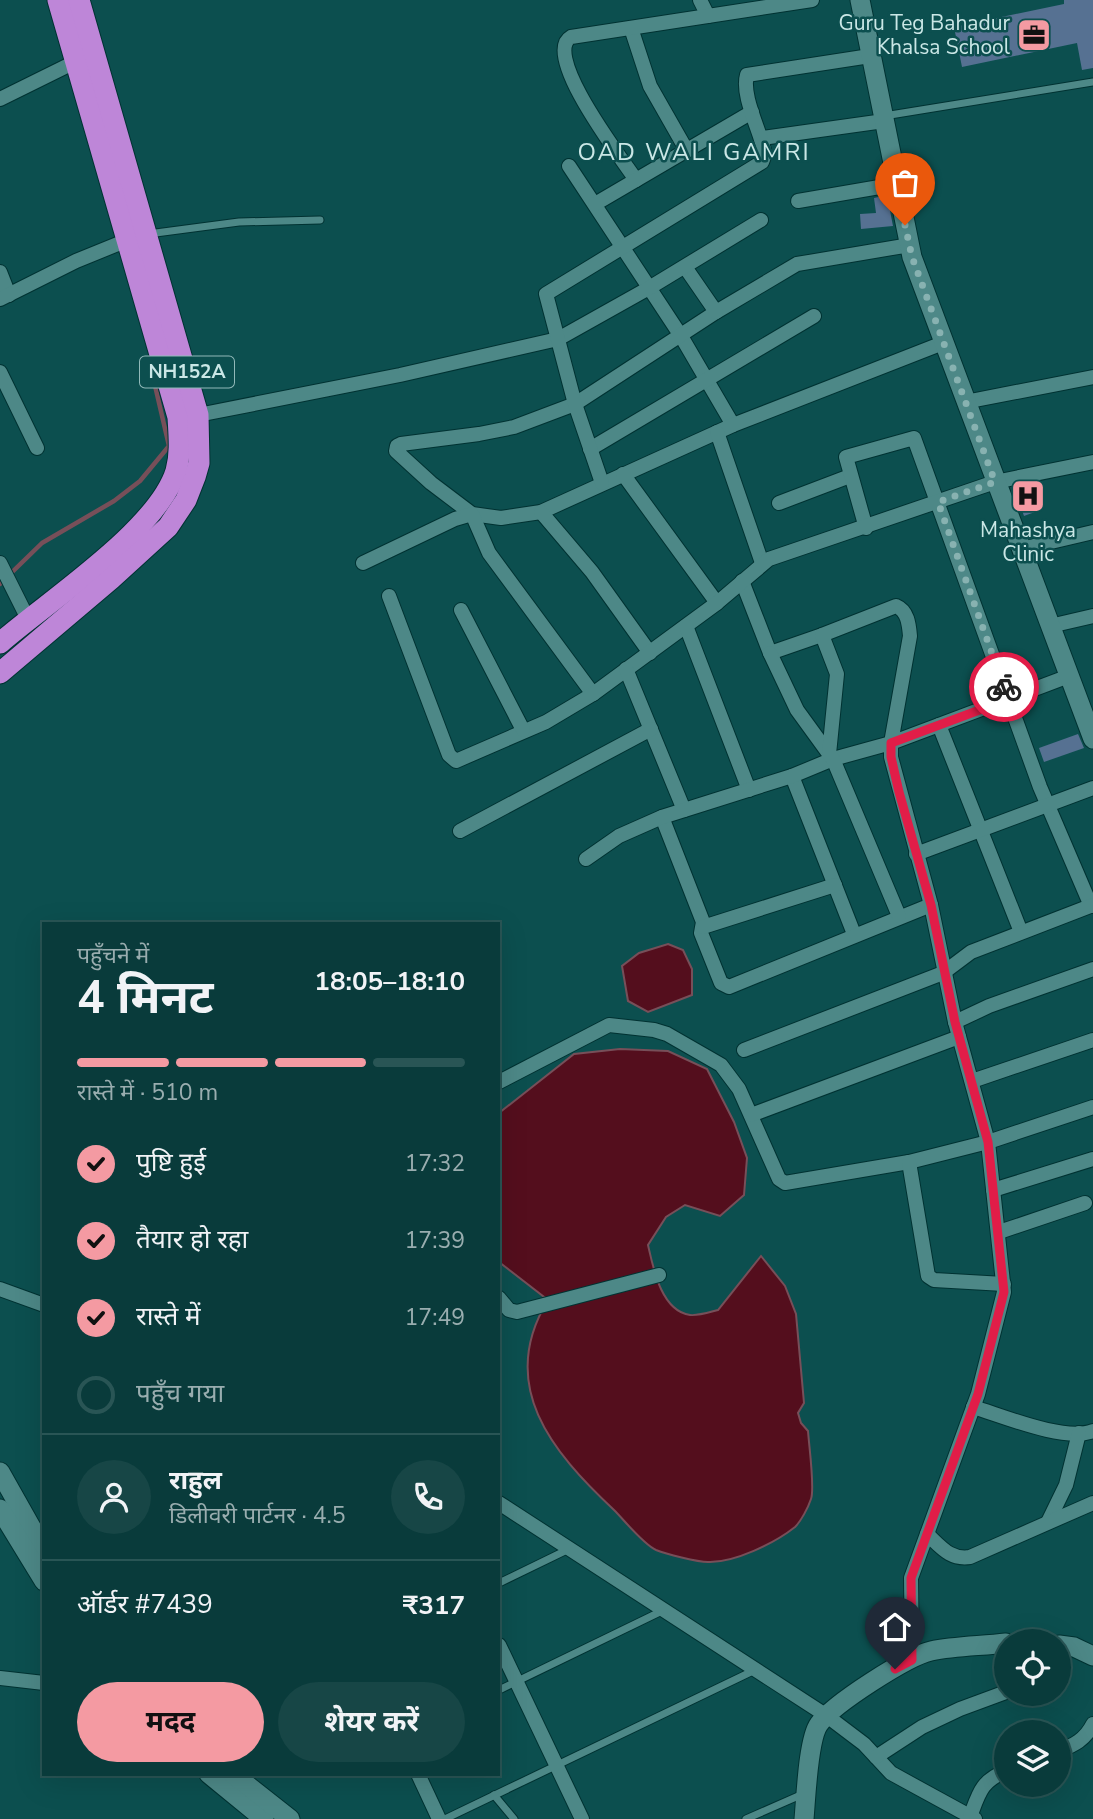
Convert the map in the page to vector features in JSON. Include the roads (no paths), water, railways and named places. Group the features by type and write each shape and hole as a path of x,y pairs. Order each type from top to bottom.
{"highway":[{"name":"NH152A","path":"0,673 168,527 186,499 199,463 198,415 141,235 75,62 58,0"},
{"name":"NH152A","path":"0,643 97,564 152,514 175,472 179,447 178,417 141,235 79,0"}],"street":[{"path":"700,0 708,16"},
{"path":"636,180 575,88 567,66 564,44 571,37 812,0"},
{"path":"860,0 910,245 965,402 1093,739"},
{"path":"631,28 650,86 688,152"},
{"path":"0,99 94,52"},
{"path":"602,483 575,404 546,293 762,162 765,154 762,138 745,83 750,74 870,56"},
{"path":"595,204 688,152 752,112"},
{"path":"762,138 883,118"},
{"path":"569,166 681,336 733,425"},
{"path":"798,201 897,184"},
{"path":"198,415 400,375 558,339 685,267 761,220"},
{"path":"0,272 4,297 76,261 141,235"},
{"path":"593,694 489,553 472,514 398,454 398,444 514,427 575,404 716,312 797,264 910,245"},
{"path":"685,267 716,312"},
{"path":"590,449 814,316"},
{"path":"363,563 455,519 472,514 501,518 541,512 733,425 943,342"},
{"path":"0,372 37,448"},
{"path":"965,402 1093,377"},
{"path":"717,432 762,563"},
{"path":"744,1050 943,973 971,952 1092,906 1047,805 913,438 846,456 866,527"},
{"path":"389,596 452,760 462,760 523,730 546,722 593,694 717,603 762,563 995,482 1093,462"},
{"path":"623,474 717,603"},
{"path":"779,503 850,476"},
{"path":"541,512 592,572 650,653"},
{"path":"1021,550 1093,531"},
{"path":"4,572 28,619"},
{"path":"742,582 770,653 797,710 831,756 899,916"},
{"path":"770,653 896,606 901,608 909,621 910,636 891,743 891,757 931,905 955,1022 988,1142 1004,1292 973,1407 911,1578 912,1660"},
{"path":"461,610 523,730"},
{"path":"1050,626 1093,615"},
{"path":"686,626 749,790"},
{"path":"822,635 837,674 831,756"},
{"path":"626,670 684,810"},
{"path":"586,859 618,836 662,817 792,776 831,756 891,743 1069,676"},
{"path":"939,725 1021,932"},
{"path":"460,831 651,729"},
{"path":"792,776 854,934"},
{"path":"916,854 1093,788"},
{"path":"662,817 703,927 701,933 721,983 729,986 931,905"},
{"path":"703,927 835,885"},
{"path":"955,1022 989,1006 1093,969"},
{"path":"500,1081 609,1025 667,1034 721,1065 739,1088 779,1179 785,1183 909,1162 988,1142 1093,1107"},
{"path":"751,1115 959,1037"},
{"path":"972,1081 1093,1040"},
{"path":"993,1190 1093,1159"},
{"path":"909,1162 928,1276 934,1280 1004,1284"},
{"path":"999,1232 1086,1203"},
{"path":"500,1299 509,1310 517,1312 659,1275"},
{"path":"0,1289 42,1304"},
{"path":"973,1407 1044,1428 1086,1432 1066,1485 1048,1522"},
{"path":"0,1472 42,1546"},
{"path":"927,1534 944,1551 960,1559 992,1549 1093,1503"},
{"path":"500,1504 827,1716 864,1744 891,1773 967,1817 979,1791 994,1778"},
{"path":"0,1509 5,1530 42,1578"},
{"path":"804,1819 809,1764 818,1724 844,1700 929,1651 994,1644"},
{"path":"500,1647 582,1819"},
{"path":"1071,1647 1093,1656"},
{"path":"0,1678 42,1683"},
{"path":"876,1757 922,1727 994,1696"},
{"path":"1071,1746 1077,1744 1093,1724"},
{"path":"211,1776 264,1819"},
{"path":"236,1776 290,1819"},
{"path":"419,1776 439,1819"}],"lane":[{"path":"883,118 1093,82"},
{"path":"141,235 239,222 320,220"},
{"path":"500,1582 569,1548"},
{"path":"500,1690 665,1610"},
{"path":"445,1819 755,1669"},
{"path":"746,1819 806,1792"},
{"path":"494,1795 514,1819"}],"waterway":[{"path":"0,584 42,543 114,501 140,481 169,446 153,377"}],"place":[{"name":"Guru Teg Bahadur Khalsa School","path":"1034,35"},
{"name":"Mahashya Clinic","path":"1028,496"}],"district":[{"name":"OAD WALI GAMRI","path":"694,152"}]}
